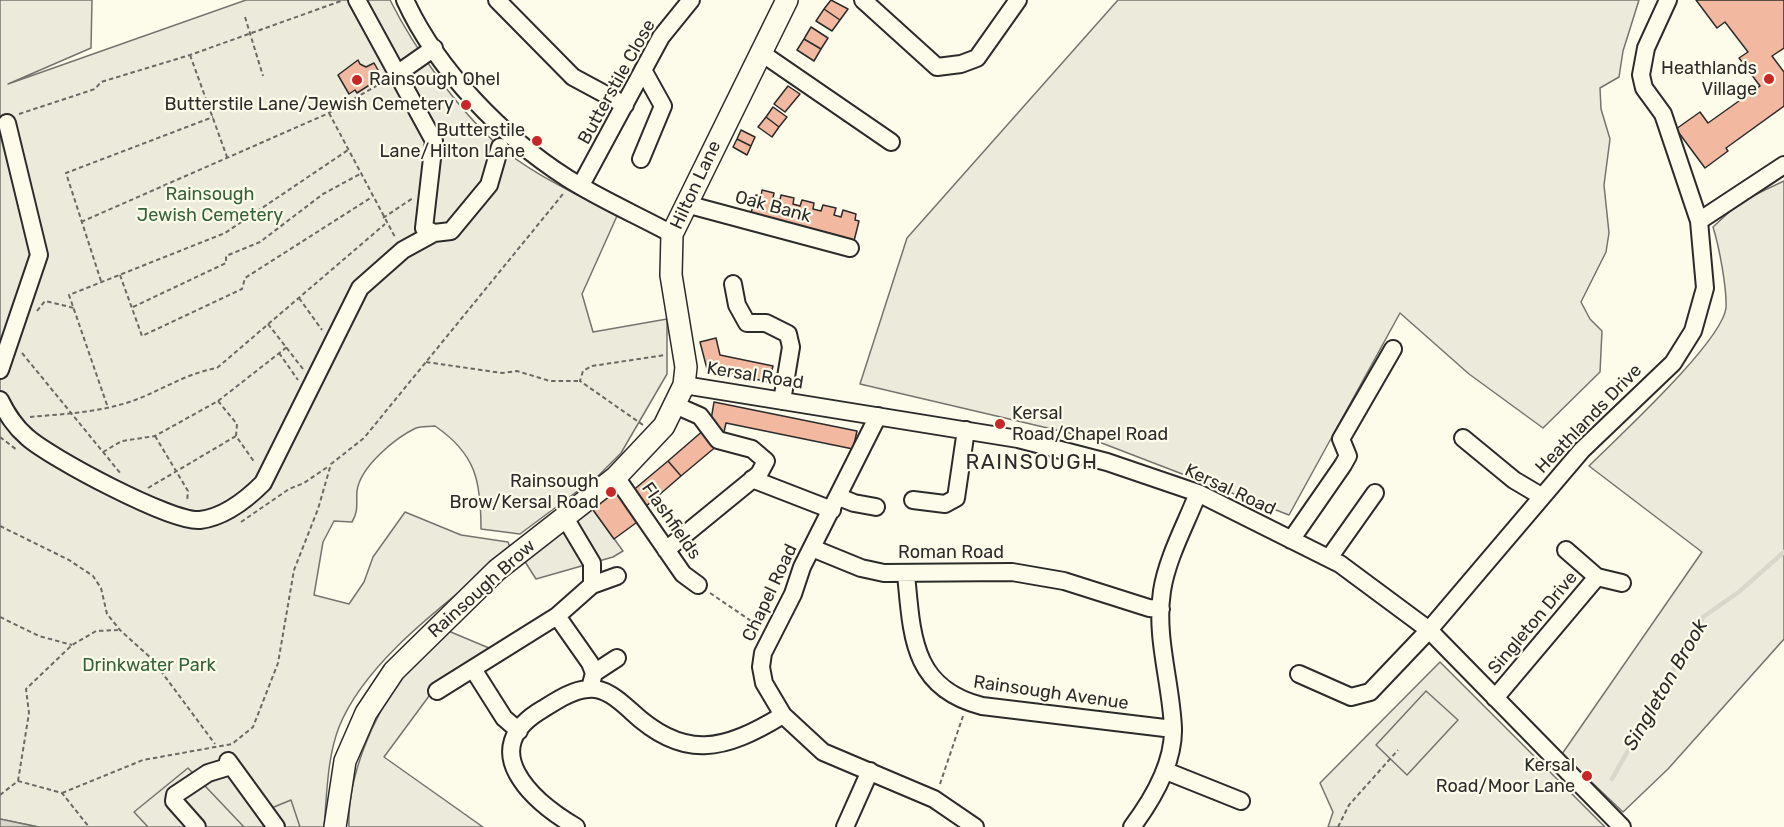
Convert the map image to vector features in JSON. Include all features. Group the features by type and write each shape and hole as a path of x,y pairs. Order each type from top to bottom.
{"main road":[{"name":"Hilton Lane","path":"684,385 686,354 671,275 672,234 787,0"},
{"name":"Rainsough Brow","path":"335,827 345,761 366,713 394,671 497,570 616,477 657,436 684,385"}],"street":[{"path":"357,0 434,141 424,228 434,233"},
{"path":"405,0 434,48 484,113 574,182 672,234"},
{"path":"497,0 573,77 625,105"},
{"name":"Butterstile Close","path":"574,182 625,105 661,37 691,0"},
{"path":"863,0 937,67 961,64 977,58 1018,0"},
{"name":"Heathlands Drive","path":"1299,674 1336,693 1351,697 1370,692 1429,630 1582,450 1672,363 1683,348 1700,311 1705,288 1696,214 1663,114 1644,88 1641,75 1646,48 1668,0"},
{"path":"397,74 434,48"},
{"path":"760,52 891,142"},
{"path":"641,159 663,106 643,70"},
{"path":"0,370 39,255 7,123"},
{"path":"0,400 9,419 28,438 96,481 186,517 200,520 240,505 266,477 360,288 403,250 434,233 451,231 489,185 500,147"},
{"path":"1696,214 1784,165"},
{"name":"Oak Bank","path":"686,204 850,248"},
{"path":"733,284 737,305 747,323 766,323 788,334 791,348 782,401"},
{"path":"1291,540 1348,456 1341,439 1393,349"},
{"name":"Kersal Road","path":"684,385 1018,439 1107,462 1198,493 1329,558 1429,630 1622,827"},
{"path":"666,550 759,474 766,461 752,449 718,440 700,416 675,405"},
{"name":"Chapel Road","path":"878,416 763,653 761,667 764,682 783,715 823,752 934,800 975,827"},
{"path":"913,500 945,504 956,498 966,430"},
{"path":"1463,438 1514,480 1541,496"},
{"name":"Flashfields","path":"616,477 683,574 698,585"},
{"path":"752,479 835,503 854,503 876,507"},
{"path":"1132,827 1144,812 1166,771 1173,729 1163,662 1161,609 1165,578 1198,493"},
{"path":"1329,558 1375,493"},
{"path":"564,516 592,563 591,585"},
{"name":"Roman Road","path":"812,548 861,568 884,573 1012,572 1064,581 1149,608 1161,609"},
{"name":"Singleton Drive","path":"1495,698 1597,577 1566,550"},
{"name":"Rainsough Avenue","path":"906,574 909,609 920,657 929,676 940,688 966,702 1173,729"},
{"path":"437,692 557,616 591,585 617,576"},
{"path":"1597,577 1622,583"},
{"path":"557,616 592,681 618,699 660,735 685,745 707,744 737,738 783,715"},
{"path":"576,827 541,802 521,783 513,766 511,749 519,731 532,715 592,681 617,658"},
{"path":"473,669 504,718 519,731"},
{"path":"197,827 174,801 175,795 208,773 230,763 276,827"},
{"path":"845,827 870,771"},
{"path":"1166,771 1241,801"}],"path":[{"path":"7,123 20,114 95,89 100,82 190,55 344,0"},
{"path":"245,17 263,76"},
{"path":"190,55 227,157"},
{"path":"81,222 329,113 397,74"},
{"path":"329,113 386,224 403,250"},
{"path":"101,282 66,173 213,117"},
{"path":"108,406 69,295 225,233 348,150"},
{"path":"132,307 226,262 226,256 260,242 323,194 360,174"},
{"path":"62,793 143,760 216,745 232,744 253,727 278,663 294,570 318,509 331,464 364,438 574,182"},
{"path":"383,218 427,188"},
{"path":"120,275 142,336 242,289 245,278 372,197"},
{"path":"9,419 71,413 134,400 191,373 217,368 386,224"},
{"path":"299,298 325,334"},
{"path":"13,328 28,320 45,301 74,309"},
{"path":"268,324 305,372"},
{"path":"7,346 19,349 124,477"},
{"path":"104,452 122,441 155,436 218,401 286,347"},
{"path":"279,353 307,394"},
{"path":"580,381 583,372 592,366 686,354"},
{"path":"426,362 502,373 517,372 550,381 580,381 657,436"},
{"path":"218,401 237,424 236,436 266,477"},
{"path":"155,436 188,491 186,517"},
{"path":"144,501 137,494 236,436"},
{"path":"0,526 69,560 93,576 100,588 107,614 120,630 152,659 230,763"},
{"path":"698,585 772,635"},
{"path":"0,617 39,636 72,645"},
{"path":"0,795 18,781 29,713 26,689 72,645 96,631 120,630"},
{"path":"934,800 953,752 966,702"},
{"path":"1338,827 1349,805 1398,750"},
{"path":"18,781 62,793 89,827"}],"green space":[{"path":"0,0 92,0 91,48 8,84 246,0 390,0 411,38 438,78 468,115 499,146 556,184 617,216 582,294 593,332 667,319 667,374 621,453 599,475 520,534 481,529 480,497 468,458 449,436 435,426 418,427 389,446 371,463 357,491 356,510 352,522 334,521 323,542 314,595 349,604 364,582 373,557 405,512 461,535 508,542 511,550 414,630 370,677 352,701 339,727 332,751 324,827 39,827 0,819"},
{"path":"1118,0 1639,0 1623,51 1619,77 1600,88 1601,109 1610,139 1604,185 1609,233 1606,252 1581,302 1590,319 1602,331 1600,372 1543,428 1469,374 1400,313 1289,515 1086,437 860,384 907,238"},
{"path":"1784,181 1784,639 1668,769 1623,812 1562,754 1702,552 1589,466 1688,366 1720,323 1726,308 1726,300 1722,267 1713,227 1740,202"},
{"path":"446,630 489,648 432,692 384,757 483,827 349,827 352,788 357,768 381,710 402,677"},
{"path":"1440,662 1605,827 1328,827 1333,812 1320,783"}],"shaded area":[{"path":"591,507 623,551 613,557 536,579 524,560"},
{"path":"1426,691 1458,720 1407,775 1376,745"},
{"path":"188,768 244,827 148,827 134,812"},
{"path":"291,800 300,827 264,827 257,814"},
{"path":"0,819 38,827 0,827"}],"building":[{"path":"831,0 848,9 840,20 824,9"},
{"name":"Heathlands Village","path":"1696,0 1784,0 1784,48 1772,56 1784,72 1784,106 1726,148 1728,151 1705,168 1676,129 1700,112 1708,123 1760,86 1739,58 1748,52 1725,22 1717,28"},
{"path":"824,9 840,20 832,31 816,21"},
{"path":"811,27 828,38 821,49 804,39"},
{"path":"804,39 821,49 814,61 797,50"},
{"name":"Rainsough Ohel","path":"358,60 366,67 374,63 378,70 371,84 357,93 355,90 349,94 338,75"},
{"path":"788,86 800,94 785,112 774,104"},
{"path":"773,107 787,117 779,127 766,117"},
{"path":"766,117 779,127 772,137 758,127"},
{"path":"741,130 755,137 751,146 737,139"},
{"path":"737,139 751,146 747,155 733,147"},
{"path":"762,190 774,193 773,198 780,200 781,195 794,198 793,204 800,206 802,200 814,203 813,209 821,211 823,205 836,208 834,215 841,217 843,210 856,214 855,220 859,221 854,241 751,213 756,195 761,196"},
{"path":"716,338 720,355 773,366 769,382 707,369 700,342"},
{"path":"714,402 857,431 853,449 726,423 724,432 712,429 710,426"},
{"path":"705,429 718,445 681,476 668,461"},
{"path":"668,461 681,476 644,508 631,492"},
{"path":"616,488 640,520 614,539 591,507"}],"waterway":[{"name":"Singleton Brook","path":"1612,779 1703,617 1740,591 1784,552"}],"place":[{"name":"Heathlands Village","path":"1769,79"},
{"name":"Rainsough Ohel","path":"357,80"},
{"name":"Butterstile Lane/Jewish Cemetery","path":"466,105"},
{"name":"Butterstile Lane/Hilton Lane","path":"537,141"},
{"name":"Kersal Road/Chapel Road","path":"1000,424"},
{"name":"Rainsough Brow/Kersal Road","path":"611,492"},
{"name":"Kersal Road/Moor Lane","path":"1587,776"}],"district":[{"name":"RAINSOUGH","path":"1032,463"}],"park label":[{"name":"Rainsough Jewish Cemetery","path":"210,205"},
{"name":"Drinkwater Park","path":"149,666"}]}
